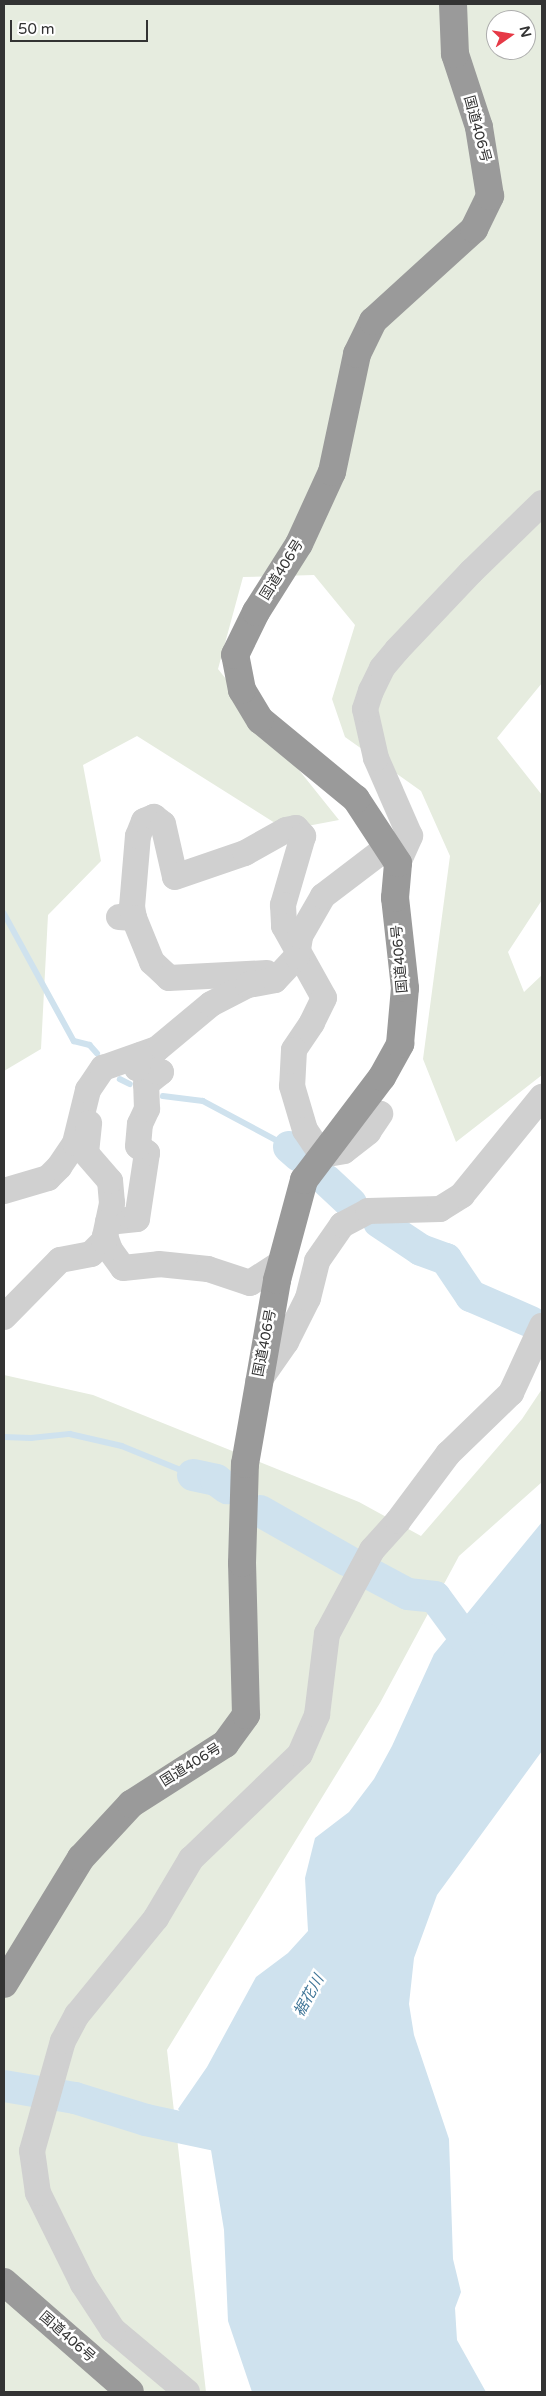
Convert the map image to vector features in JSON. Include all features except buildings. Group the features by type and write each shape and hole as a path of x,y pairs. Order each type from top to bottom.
{"highway":[{"name":"国道406号","path":"4,1984 81,1858 131,1804 225,1744 246,1715 242,1563 245,1464 257,1384 281,1264 304,1180 382,1077 400,1044 405,988 392,856 356,799 260,720 242,690 235,655 256,612 299,544 332,472 357,354 373,321 474,229 490,196 479,127 455,54 453,4"},
{"name":"国道406号","path":"4,2282 130,2392"}],"street":[{"path":"4,1191 48,1178 59,1167 75,1143 88,1090 104,1068 157,1049 211,1004 248,985 275,980 290,964 300,936 322,896 392,856 410,836 376,758 365,709 371,691 382,668 398,650 471,572 542,503"},
{"path":"290,964 170,978 152,962 126,918 132,908 138,836 144,821 154,817 163,824 175,877 245,853 286,830 296,828 303,836 283,905 284,926 290,964 324,998 294,1050 292,1086 305,1130 322,1155 344,1151 368,1132 380,1114"},
{"path":"107,1229 138,1219 147,1153 138,1146 140,1124 146,1109 146,1084 161,1072 137,1068 140,1055"},
{"path":"257,1384 286,1342 308,1298 316,1261 342,1226 368,1211 440,1209 462,1195 542,1097"},
{"path":"4,1316 60,1260 91,1254 104,1241 112,1203 110,1181 86,1153 89,1123 84,1108"},
{"path":"107,1229 110,1250 123,1268 159,1264 208,1269 250,1283 281,1264"},
{"path":"187,2392 113,2330 83,2284 38,2193 32,2151 63,2041 77,2015 139,1941 176,1888 191,1859 300,1754 317,1715 327,1634 372,1550 398,1521 448,1454 511,1393 542,1326"}],"shaded area":[{"path":"4,4 542,4 542,683 497,738 542,795 542,900 508,952 524,992 542,975 542,1075 456,1142 423,1059 450,856 421,791 345,737 332,699 355,625 314,575 243,577 218,669 339,820 286,830 137,736 83,765 101,861 48,915 41,1049 4,1071"},
{"path":"4,1375 93,1395 359,1502 421,1536 522,1419 542,1389 542,1482 459,1556 380,1703 167,2050 206,2392 4,2392"}],"water":[{"name":"裾花川","path":"542,1522 542,1751 437,1895 414,1958 409,2004 414,2035 449,2139 453,2259 461,2292 455,2308 457,2340 486,2392 252,2392 228,2321 224,2230 211,2150 178,2109 207,2067 256,1977 288,1953 308,1931 305,1878 315,1838 349,1812 374,1779 392,1746 434,1654"}],"waterway":[{"path":"4,913 74,1041 90,1045 97,1053"},
{"path":"120,1079 130,1084"},
{"path":"163,1096 203,1101 289,1147"},
{"path":"289,1147 299,1156"},
{"path":"326,1180 351,1203"},
{"path":"379,1222 421,1250 446,1259 471,1296 531,1322"},
{"path":"4,1437 31,1438 70,1434 122,1446 193,1475"},
{"path":"193,1475 216,1480 227,1488"},
{"path":"260,1511 348,1561"},
{"path":"374,1576 408,1594 435,1597 465,1638 485,1639 489,1648"},
{"path":"4,2086 75,2098 146,2120 239,2140"}]}
